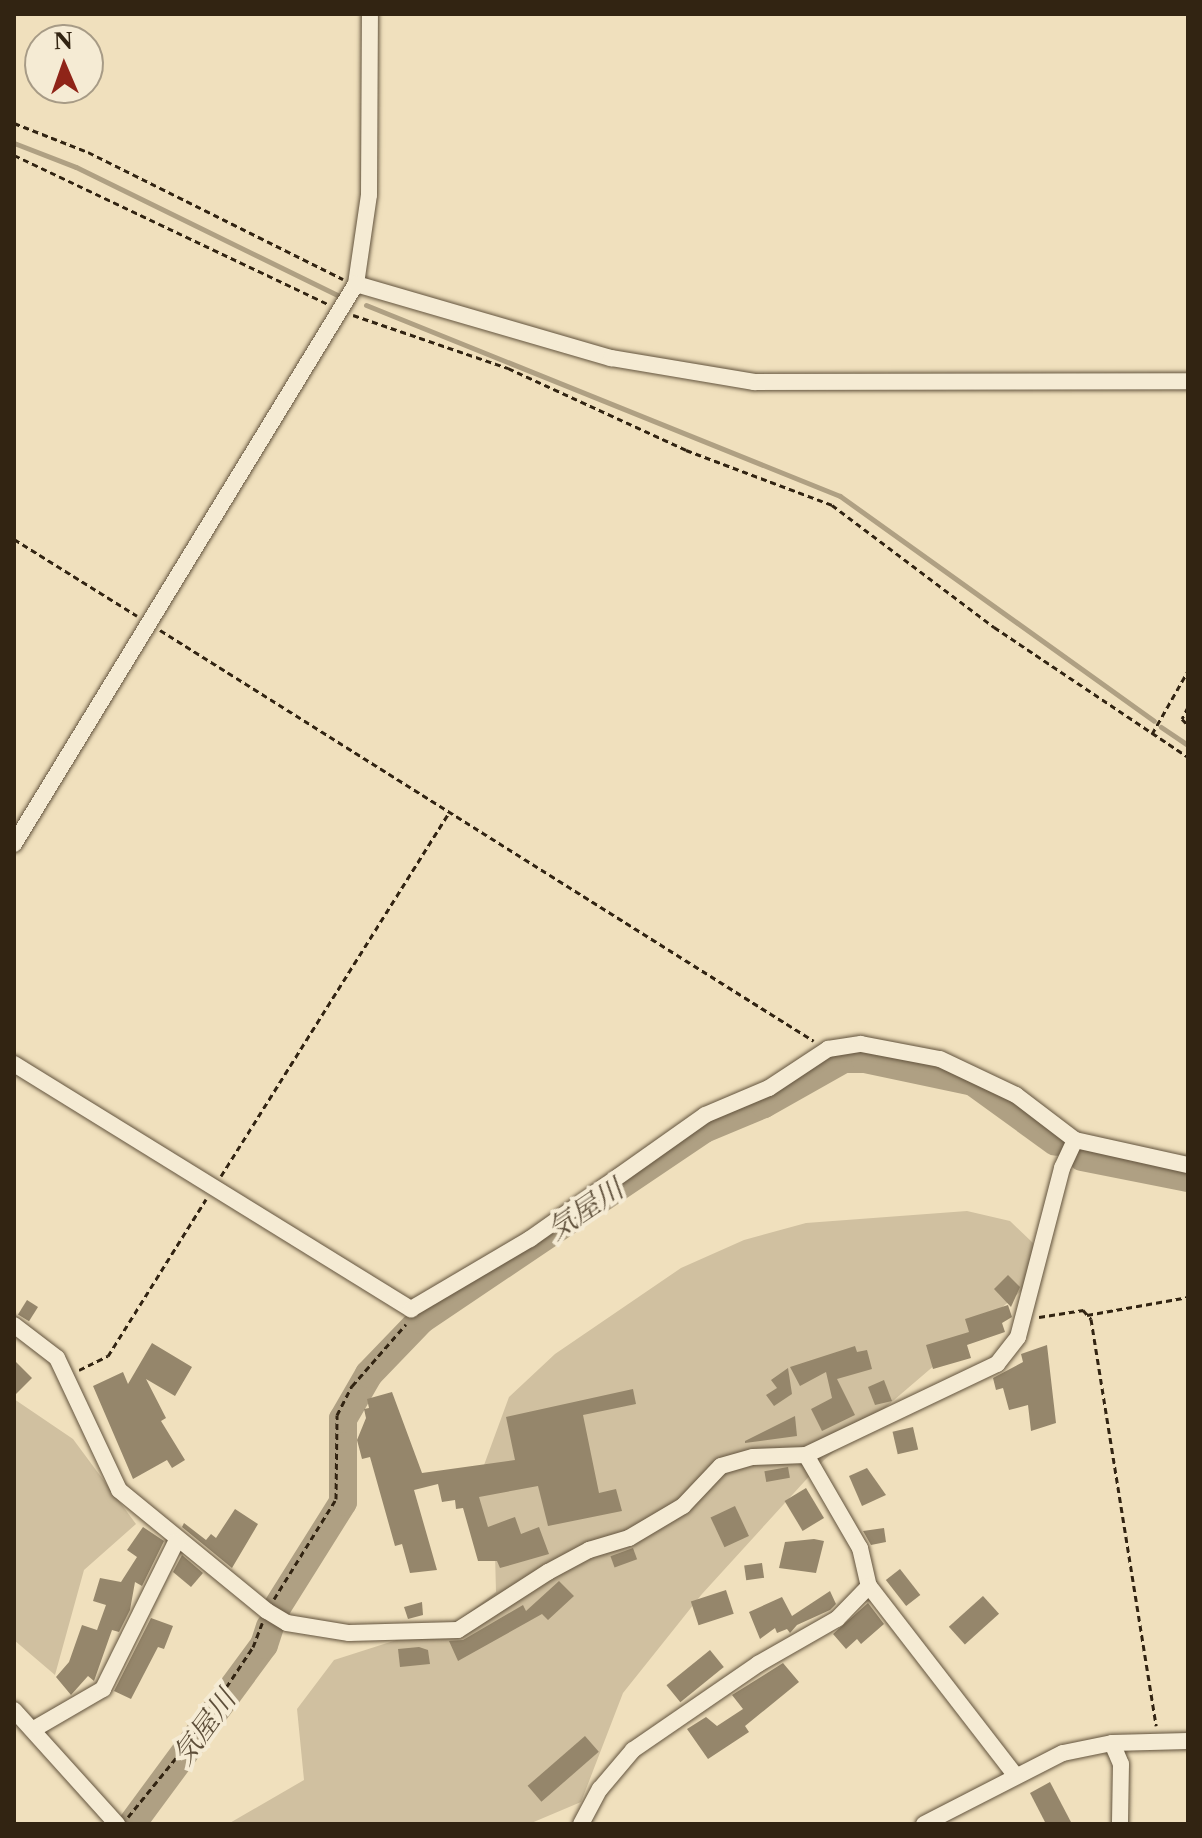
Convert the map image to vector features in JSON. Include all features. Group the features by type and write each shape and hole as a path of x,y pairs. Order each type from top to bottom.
{"street":[{"path":"14,844 343,312 356,284 369,195 370,14"},
{"path":"356,284 611,358 754,382 1188,381"},
{"path":"14,1064 411,1309 530,1239 705,1115 769,1088 828,1049 861,1044 940,1059 1016,1095 1075,1140 1188,1165"},
{"path":"14,1325 57,1358 119,1490 176,1542 267,1611 287,1623 349,1633 458,1630 548,1572 589,1550 629,1538 683,1506 721,1466 753,1457 806,1455 997,1364 1018,1337 1062,1168 1075,1140"},
{"path":"806,1455 860,1548 869,1586 1016,1776"},
{"path":"34,1729 103,1689 176,1542"},
{"path":"581,1824 600,1789 633,1750 758,1664 837,1619 869,1586"},
{"path":"14,1710 120,1824"},
{"path":"924,1824 1063,1753 1112,1743 1188,1741"},
{"path":"1112,1743 1121,1764 1120,1824"}],"path":[{"path":"14,123 88,152 356,284"},
{"path":"14,155 343,312 508,368 686,450 832,505 994,627 1188,757"},
{"path":"14,539 828,1049"},
{"path":"1152,734 1188,671"},
{"path":"1188,707 1182,719 1188,725"},
{"path":"65,1376 108,1356 450,812"},
{"path":"1087,1315 1188,1297"},
{"path":"120,1824 193,1737 253,1647 267,1611 336,1499 337,1415 352,1386 407,1322 411,1309"},
{"path":"1023,1320 1083,1310 1087,1315 1158,1741"}],"shaded area":[{"path":"967,1211 1010,1221 1033,1243 1034,1280 824,1460 702,1594 623,1693 581,1802 529,1824 228,1824 304,1780 297,1709 334,1660 459,1620 496,1592 495,1554 473,1495 509,1397 555,1354 681,1268 744,1240 806,1223"},
{"path":"14,1399 73,1439 136,1524 84,1570 55,1675 14,1640"}],"building":[{"path":"1008,1275 1020,1287 1011,1307 994,1289"},
{"path":"27,1300 38,1307 29,1321 18,1314"},
{"path":"1008,1305 1012,1317 1002,1323 1005,1332 967,1345 971,1358 933,1369 926,1345 969,1332 965,1319"},
{"path":"152,1343 192,1367 175,1396 146,1379 166,1418 161,1421 185,1460 172,1468 167,1460 133,1479 93,1386 123,1372 128,1384"},
{"path":"1047,1345 1056,1423 1031,1431 1028,1405 1009,1410 1003,1388 996,1390 993,1378 1023,1362 1021,1354"},
{"path":"855,1346 857,1352 867,1350 872,1369 837,1379 855,1415 822,1431 811,1409 832,1398 826,1372 800,1386 790,1367"},
{"path":"14,1360 32,1378 14,1396"},
{"path":"788,1368 792,1394 774,1406 766,1395 777,1388 771,1380"},
{"path":"884,1380 892,1401 875,1405 868,1387"},
{"path":"633,1389 636,1404 583,1415 599,1493 616,1489 622,1511 548,1526 538,1486 479,1497 488,1527 515,1517 521,1534 539,1527 549,1554 500,1568 497,1561 478,1561 463,1508 456,1509 455,1500 442,1502 438,1484 414,1490 437,1570 410,1573 402,1544 395,1546 370,1457 362,1459 357,1440 366,1418 364,1409 369,1408 367,1399 392,1392 422,1473 515,1460 506,1417"},
{"path":"795,1416 797,1436 745,1443 745,1441"},
{"path":"913,1427 918,1449 898,1454 893,1432"},
{"path":"788,1467 790,1478 766,1482 764,1471"},
{"path":"867,1468 886,1495 862,1506 849,1476"},
{"path":"806,1488 824,1518 803,1531 785,1501"},
{"path":"735,1506 749,1536 724,1547 711,1517"},
{"path":"235,1509 258,1524 232,1568 182,1527 184,1523 206,1540 211,1534 216,1538"},
{"path":"143,1527 164,1541 142,1586 135,1582 130,1610 119,1632 112,1630 94,1681 88,1676 71,1695 56,1677 69,1662 82,1625 97,1630 106,1605 93,1601 100,1578 121,1582 137,1557 127,1550"},
{"path":"884,1528 886,1542 871,1545 863,1531"},
{"path":"824,1541 816,1573 779,1568 785,1542"},
{"path":"633,1548 637,1559 615,1567 610,1556"},
{"path":"182,1555 203,1573 191,1587 173,1572"},
{"path":"762,1563 764,1578 746,1580 744,1566"},
{"path":"900,1569 920,1595 906,1606 886,1580"},
{"path":"559,1581 574,1596 548,1620 542,1614 458,1661 449,1641 463,1640 523,1605 526,1611"},
{"path":"726,1590 734,1614 699,1625 691,1601"},
{"path":"830,1591 836,1604 830,1610 797,1625 790,1633 787,1629 777,1633 775,1628 760,1639 749,1612 782,1597 792,1616"},
{"path":"983,1596 999,1614 965,1645 949,1627"},
{"path":"422,1602 423,1615 408,1619 404,1607"},
{"path":"868,1603 884,1624 861,1644 857,1639 846,1649 833,1634"},
{"path":"151,1618 173,1626 164,1649 158,1647 131,1699 114,1691"},
{"path":"419,1647 428,1650 430,1664 400,1667 398,1649"},
{"path":"710,1650 724,1667 680,1702 666,1685"},
{"path":"783,1663 799,1682 745,1726 749,1732 708,1759 687,1729 706,1717 717,1726 743,1709 732,1695"},
{"path":"585,1736 599,1752 541,1802 528,1786"},
{"path":"1050,1782 1072,1824 1046,1824 1030,1793"}],"waterway":[{"path":"14,143 76,167 337,295"},
{"path":"366,305 840,496 1154,721"},
{"path":"1161,727 1188,745"},
{"name":"気屋川","path":"276,1609 343,1502 343,1419 369,1374 421,1320 704,1129 764,1104 844,1059 865,1059 973,1082 1056,1142"},
{"name":"気屋川","path":"1082,1157 1188,1178"},
{"name":"気屋川","path":"132,1824 264,1645 270,1627"}]}
